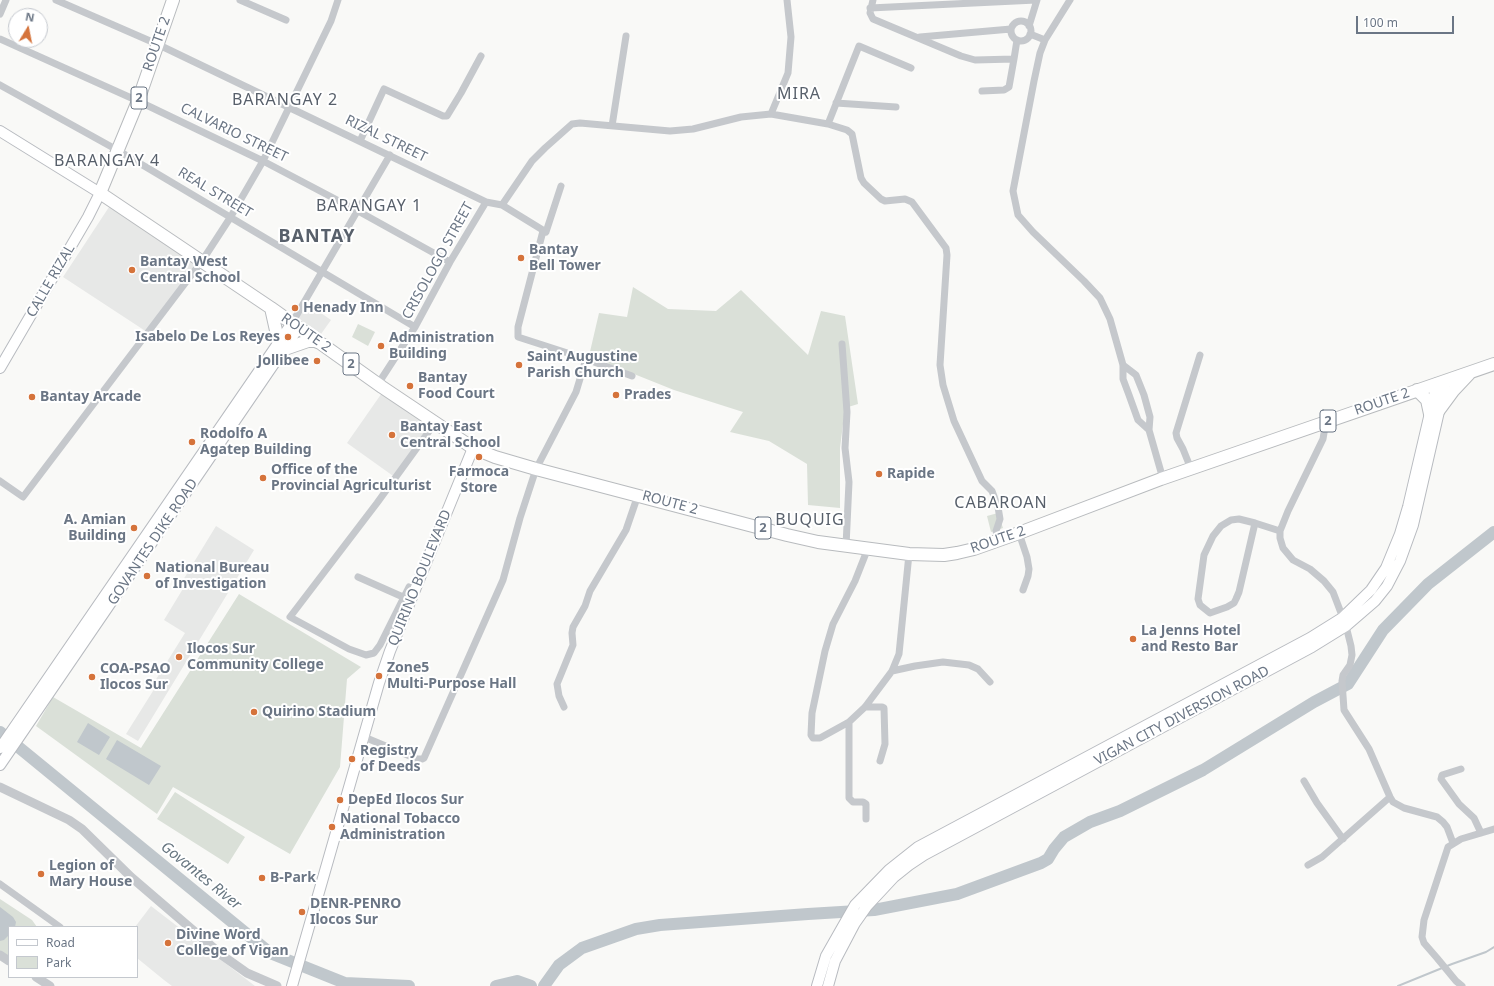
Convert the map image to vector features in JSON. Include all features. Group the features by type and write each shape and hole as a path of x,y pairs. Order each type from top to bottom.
{"highway":[{"name":"ROUTE 2","path":"172,0 138,101 119,151 100,193 296,325 378,384 473,448 495,457 536,469 787,535 846,546 909,554 944,555 974,549 999,541 1163,479 1326,421 1494,364"},
{"path":"270,308 282,346 308,341 315,341 323,344"},
{"path":"1417,390 1434,412 1472,371"}],"main road":[{"path":"0,131 100,193"},
{"name":"CALLE RIZAL","path":"0,368 100,193"},
{"name":"GOVANTES DIKE ROAD","path":"2,758 24,722 296,325"},
{"name":"VIGAN CITY DIVERSION ROAD","path":"828,986 835,961 855,923 867,906 909,865 924,855 1305,650 1375,601 1387,586 1400,561 1413,525 1441,382"},
{"name":"QUIRINO BOULEVARD","path":"293,984 379,683 390,651 473,448"},
{"name":"VIGAN CITY DIVERSION ROAD","path":"817,986 826,956 855,905 889,870 918,847 1303,642 1344,622"}],"street":[{"path":"0,12 6,0"},
{"name":"RIZAL STREET","path":"56,0 157,44 486,202"},
{"path":"240,0 286,20"},
{"path":"0,481 22,497 202,261 230,218 263,161 331,21 338,0"},
{"path":"771,114 788,73 791,38 787,0"},
{"path":"873,0 870,8 871,17 873,20 918,37 960,56 975,60 1014,59"},
{"path":"870,8 1036,0 1029,26 1030,34"},
{"path":"1070,0 1045,40 1040,53 1013,191 1018,215 1033,232 1100,298 1110,319 1123,365 1123,378 1138,420 1149,430"},
{"path":"1029,26 1022,22 1017,22 1011,29 1013,37 1017,40 1024,40 1030,34"},
{"path":"918,37 1011,29"},
{"path":"1030,34 1045,40"},
{"path":"612,126 626,36"},
{"name":"CALVARIO STREET","path":"0,39 138,101 263,161 450,262"},
{"path":"982,91 1004,90 1010,87 1017,40"},
{"path":"828,124 859,46 911,68"},
{"path":"360,141 384,89 443,116 447,116 481,56"},
{"name":"REAL STREET","path":"0,84 119,151 415,327"},
{"path":"836,103 896,107"},
{"path":"544,232 502,204 532,161 572,124 580,123 670,131 693,129 741,118 771,114 828,124 847,130 852,134 861,178 873,192 885,201 909,200 946,248 947,255 940,364 943,385 957,427 982,481 992,491 998,507 1000,519 996,531 999,541"},
{"path":"296,325 323,272 390,155"},
{"path":"561,186 547,231 544,232 518,327 518,337 632,376"},
{"name":"CRISOLOGO STREET","path":"378,384 415,327 450,262 486,202 502,204"},
{"path":"842,344 847,412 846,448 849,482 846,546"},
{"path":"1192,469 1176,433 1200,356"},
{"path":"364,738 417,759 422,760 424,758 503,580 520,518 536,469 576,392 586,359"},
{"path":"1123,365 1136,375 1141,388 1150,417 1149,430 1163,479"},
{"path":"1326,421 1323,439 1288,511 1280,531 1280,538 1283,548 1293,560 1310,569 1324,581 1333,592 1344,622 1352,655 1350,665 1343,675 1342,681 1344,710 1369,749 1390,797 1393,802 1404,808 1437,817 1447,827 1453,843"},
{"path":"409,587 380,645 374,653 366,655 349,649 290,617 436,423"},
{"path":"564,707 557,690 557,684 573,646 573,627 585,606 590,591 626,530 638,495"},
{"path":"1256,523 1239,592 1234,603 1210,613 1200,605 1198,599 1204,555 1213,536 1221,526 1231,520 1239,519 1256,523 1280,531"},
{"path":"1019,533 1027,557 1028,569 1028,576 1023,590"},
{"path":"868,548 833,624 824,651 812,713 811,735 813,738 820,738 849,722 865,707 892,671 899,654 909,554"},
{"path":"358,577 403,598"},
{"path":"892,671 922,664 943,662 969,665 978,669 990,682"},
{"path":"865,707 884,708 885,744 880,761"},
{"path":"849,722 849,798 853,802 862,802 866,804 866,819"},
{"path":"1461,769 1442,775 1441,779 1459,804 1474,818 1481,833"},
{"path":"1304,780 1317,803 1343,839"},
{"path":"0,787 69,820 82,829 131,877 223,956 247,973 277,986"},
{"path":"1308,865 1322,857 1390,797"},
{"path":"1460,985 1424,943 1422,937 1424,920 1446,851 1453,843 1494,829"},
{"path":"0,884 59,926"},
{"path":"38,978 50,986"}],"shaded area":[{"name":"Bantay West Central School","path":"111,204 201,264 150,334 63,277"},
{"path":"308,304 331,320 321,334 298,318"},
{"name":"Bantay East Central School","path":"384,390 437,426 396,478 347,443"},
{"name":"Ilocos Sur Community College","path":"216,526 254,550 138,741 126,734 158,683 155,681 185,633 164,620 184,587 180,585"},
{"path":"88,723 110,737 99,755 77,742"},
{"path":"117,740 161,766 149,785 106,759"},
{"name":"Divine Word College of Vigan","path":"151,906 255,986 172,986 138,959 138,926 136,926"},
{"path":"0,907 13,917 16,922 15,926 8,926 8,936 4,940 0,941"}],"green space":[{"path":"633,287 668,309 716,311 741,290 808,355 821,311 845,316 858,404 845,408 840,448 840,508 808,505 807,464 769,441 730,432 743,412 674,390 589,356 599,313 627,317"},
{"path":"358,324 375,332 368,346 352,337"},
{"path":"998,513 1003,528 991,532 987,516"},
{"name":"Quirino Stadium","path":"239,594 361,667 347,679 340,767 290,854 173,787 157,814 36,726 53,697 141,748"},
{"path":"175,792 245,837 228,864 157,819"},
{"path":"0,899 32,920 36,926 8,926 8,955 0,951"}],"waterway":[{"path":"544,986 559,965 582,948 636,929 660,925 874,910 957,894 1041,863 1048,859 1064,837 1090,822 1120,811 1203,770 1314,702 1348,684 1383,630 1428,584 1494,532"},
{"name":"Govantes River","path":"0,732 270,953 345,983 409,986"},
{"path":"1398,986 1486,952 1494,947"},
{"name":"Govantes River","path":"496,986 517,981 531,986"}],"place":[{"name":"Bantay Bell Tower","path":"521,258"},
{"name":"Bantay West Central School","path":"132,270"},
{"name":"Henady Inn","path":"295,308"},
{"name":"Isabelo De Los Reyes","path":"288,337"},
{"name":"Administration Building","path":"381,346"},
{"name":"Jollibee","path":"317,361"},
{"name":"Saint Augustine Parish Church","path":"519,365"},
{"name":"Bantay Food Court","path":"410,386"},
{"name":"Prades","path":"616,395"},
{"name":"Bantay Arcade","path":"32,397"},
{"name":"Bantay East Central School","path":"392,435"},
{"name":"Rodolfo A Agatep Building","path":"192,442"},
{"name":"Farmoca Store","path":"479,457"},
{"name":"Rapide","path":"879,474"},
{"name":"Office of the Provincial Agriculturist","path":"263,478"},
{"name":"A. Amian Building","path":"134,528"},
{"name":"National Bureau of Investigation","path":"147,576"},
{"name":"La Jenns Hotel and Resto Bar","path":"1133,639"},
{"name":"Ilocos Sur Community College","path":"179,657"},
{"name":"Zone5 Multi-Purpose Hall","path":"379,676"},
{"name":"COA-PSAO Ilocos Sur","path":"92,677"},
{"name":"Quirino Stadium","path":"254,712"},
{"name":"Registry of Deeds","path":"352,759"},
{"name":"DepEd Ilocos Sur","path":"340,800"},
{"name":"National Tobacco Administration","path":"332,827"},
{"name":"Legion of Mary House","path":"41,874"},
{"name":"B-Park","path":"262,878"},
{"name":"DENR-PENRO Ilocos Sur","path":"302,912"},
{"name":"Divine Word College of Vigan","path":"168,943"}],"district":[{"name":"MIRA","path":"799,94"},
{"name":"BARANGAY 2","path":"285,100"},
{"name":"BARANGAY 4","path":"107,161"},
{"name":"BARANGAY 1","path":"369,206"},
{"name":"BANTAY","path":"317,237"},
{"name":"CABAROAN","path":"1001,503"},
{"name":"BUQUIG","path":"810,520"}]}
